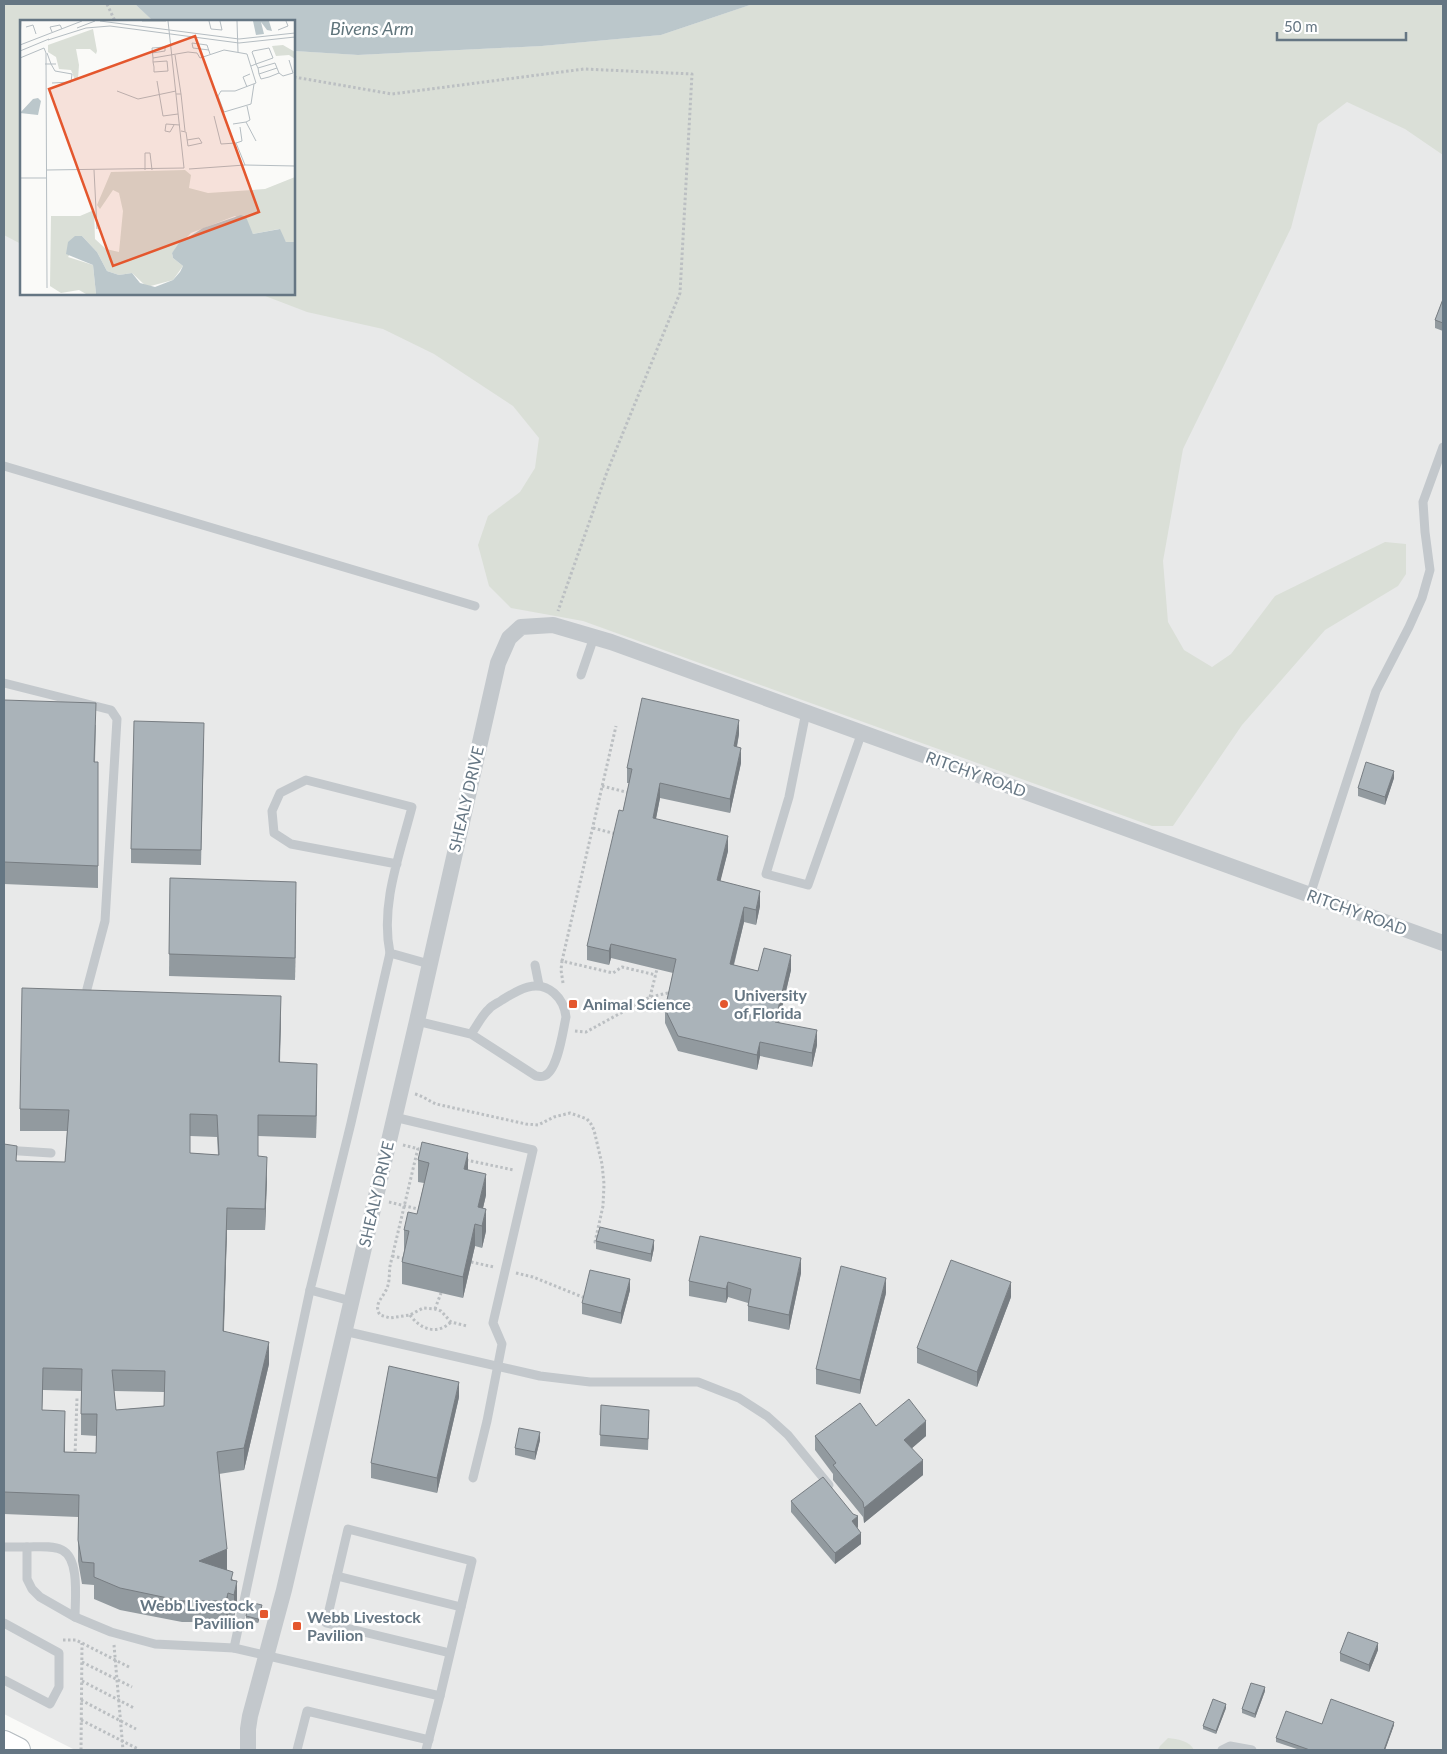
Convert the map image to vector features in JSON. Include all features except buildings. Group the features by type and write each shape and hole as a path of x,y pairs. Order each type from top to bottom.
{"main road":[{"path":"4,1743 18,1750"}],"street":[{"name":"RITCHY ROAD","path":"509,638 521,627 553,626 611,642 1443,943"},
{"name":"SHEALY DRIVE","path":"248,1750 250,1716 267,1656 344,1331 498,663 509,638"}],"lane":[{"path":"1310,895 1376,691 1422,598 1430,570 1424,532 1423,502 1443,447"},
{"path":"4,466 475,606"},
{"path":"581,675 594,637"},
{"path":"4,683 111,710 117,719 105,921 87,990"},
{"path":"806,712 788,797 766,874 808,885 862,732"},
{"path":"234,1648 310,1290 354,1114 390,953 386,935 388,910 397,864 412,807 306,780 280,793 272,811 274,833 291,844 397,864"},
{"path":"390,953 429,964"},
{"path":"535,965 539,985"},
{"path":"417,1020 471,1034 536,1076 545,1076 556,1062 566,1010 562,1001 548,988 539,985 529,987 516,992 489,1008 471,1034"},
{"path":"394,1117 533,1150 493,1323 502,1344 487,1421 473,1478"},
{"path":"4,1150 51,1153"},
{"path":"310,1290 351,1301"},
{"path":"344,1331 540,1376 590,1382 698,1382 739,1398 767,1416 788,1435 834,1492"},
{"path":"426,1750 440,1696 472,1561 348,1529 326,1623 450,1653"},
{"path":"4,1547 27,1547 63,1551 74,1567 75,1617"},
{"path":"27,1547 27,1579 32,1589 40,1598 75,1617 111,1632 155,1644 234,1648 440,1696"},
{"path":"337,1576 461,1607"},
{"path":"4,1623 59,1654 59,1687 50,1704 4,1680"},
{"path":"297,1750 307,1710 429,1740"},
{"path":"1222,1750 1230,1746 1252,1750"}],"path":[{"path":"107,4 115,20"},
{"path":"295,78 392,94 584,69 692,74 680,293 606,472 553,626"},
{"path":"565,988 561,980 562,960 616,726"},
{"path":"602,786 630,793"},
{"path":"593,828 617,834"},
{"path":"562,960 613,973 622,968 656,975"},
{"path":"650,997 658,969"},
{"path":"573,1030 586,1032 650,997 672,992"},
{"path":"571,1039 574,1023"},
{"path":"400,1144 426,1150"},
{"path":"418,1148 392,1256 387,1288 377,1304 377,1310 380,1315 385,1317 410,1315 423,1308 435,1309 447,1316 451,1322 468,1326"},
{"path":"460,1158 514,1170"},
{"path":"387,1202 422,1210"},
{"path":"392,1256 408,1259"},
{"path":"471,1262 497,1268"},
{"path":"516,1274 533,1277 586,1298"},
{"path":"435,1309 441,1293"},
{"path":"410,1315 416,1322 429,1329 442,1328 451,1322"},
{"path":"75,1464 77,1398"},
{"path":"63,1640 72,1639 82,1643 129,1667"},
{"path":"81,1750 82,1643"},
{"path":"114,1645 123,1750"},
{"path":"82,1662 132,1687"},
{"path":"82,1681 134,1708"},
{"path":"81,1700 136,1729"},
{"path":"81,1720 138,1749"}],"shaded area":[{"name":"University of Florida","path":"4,4 135,4 152,20 20,20 20,295 295,295 295,51 358,55 542,46 661,35 753,4 1443,4 1443,1750 75,1750 4,1714"},
{"path":"4,4 135,4 152,20 20,20 20,243 4,235"},
{"path":"753,4 1443,4 1443,155 1405,129 1347,102 1318,124 1291,228 1183,449 1163,561 1168,622 1184,650 1212,667 1231,654 1275,596 1385,542 1406,544 1406,574 1398,586 1325,630 1242,725 1173,826 1152,826 583,621 511,608 489,586 478,545 488,516 520,492 535,468 539,438 513,406 434,354 383,329 307,312 263,295 295,295 295,51 358,55 542,46 661,35"},
{"path":"1168,1738 1186,1743 1194,1750 1158,1750"}],"water":[{"name":"Bivens Arm","path":"135,4 753,4 661,35 542,46 358,55 295,51 295,20 152,20"}],"place":[{"name":"Animal Science","path":"573,1004"},
{"name":"University of Florida","path":"724,1004"},
{"name":"Webb Livestock Pavillion","path":"264,1614"},
{"name":"Webb Livestock Pavilion","path":"297,1626"}]}
